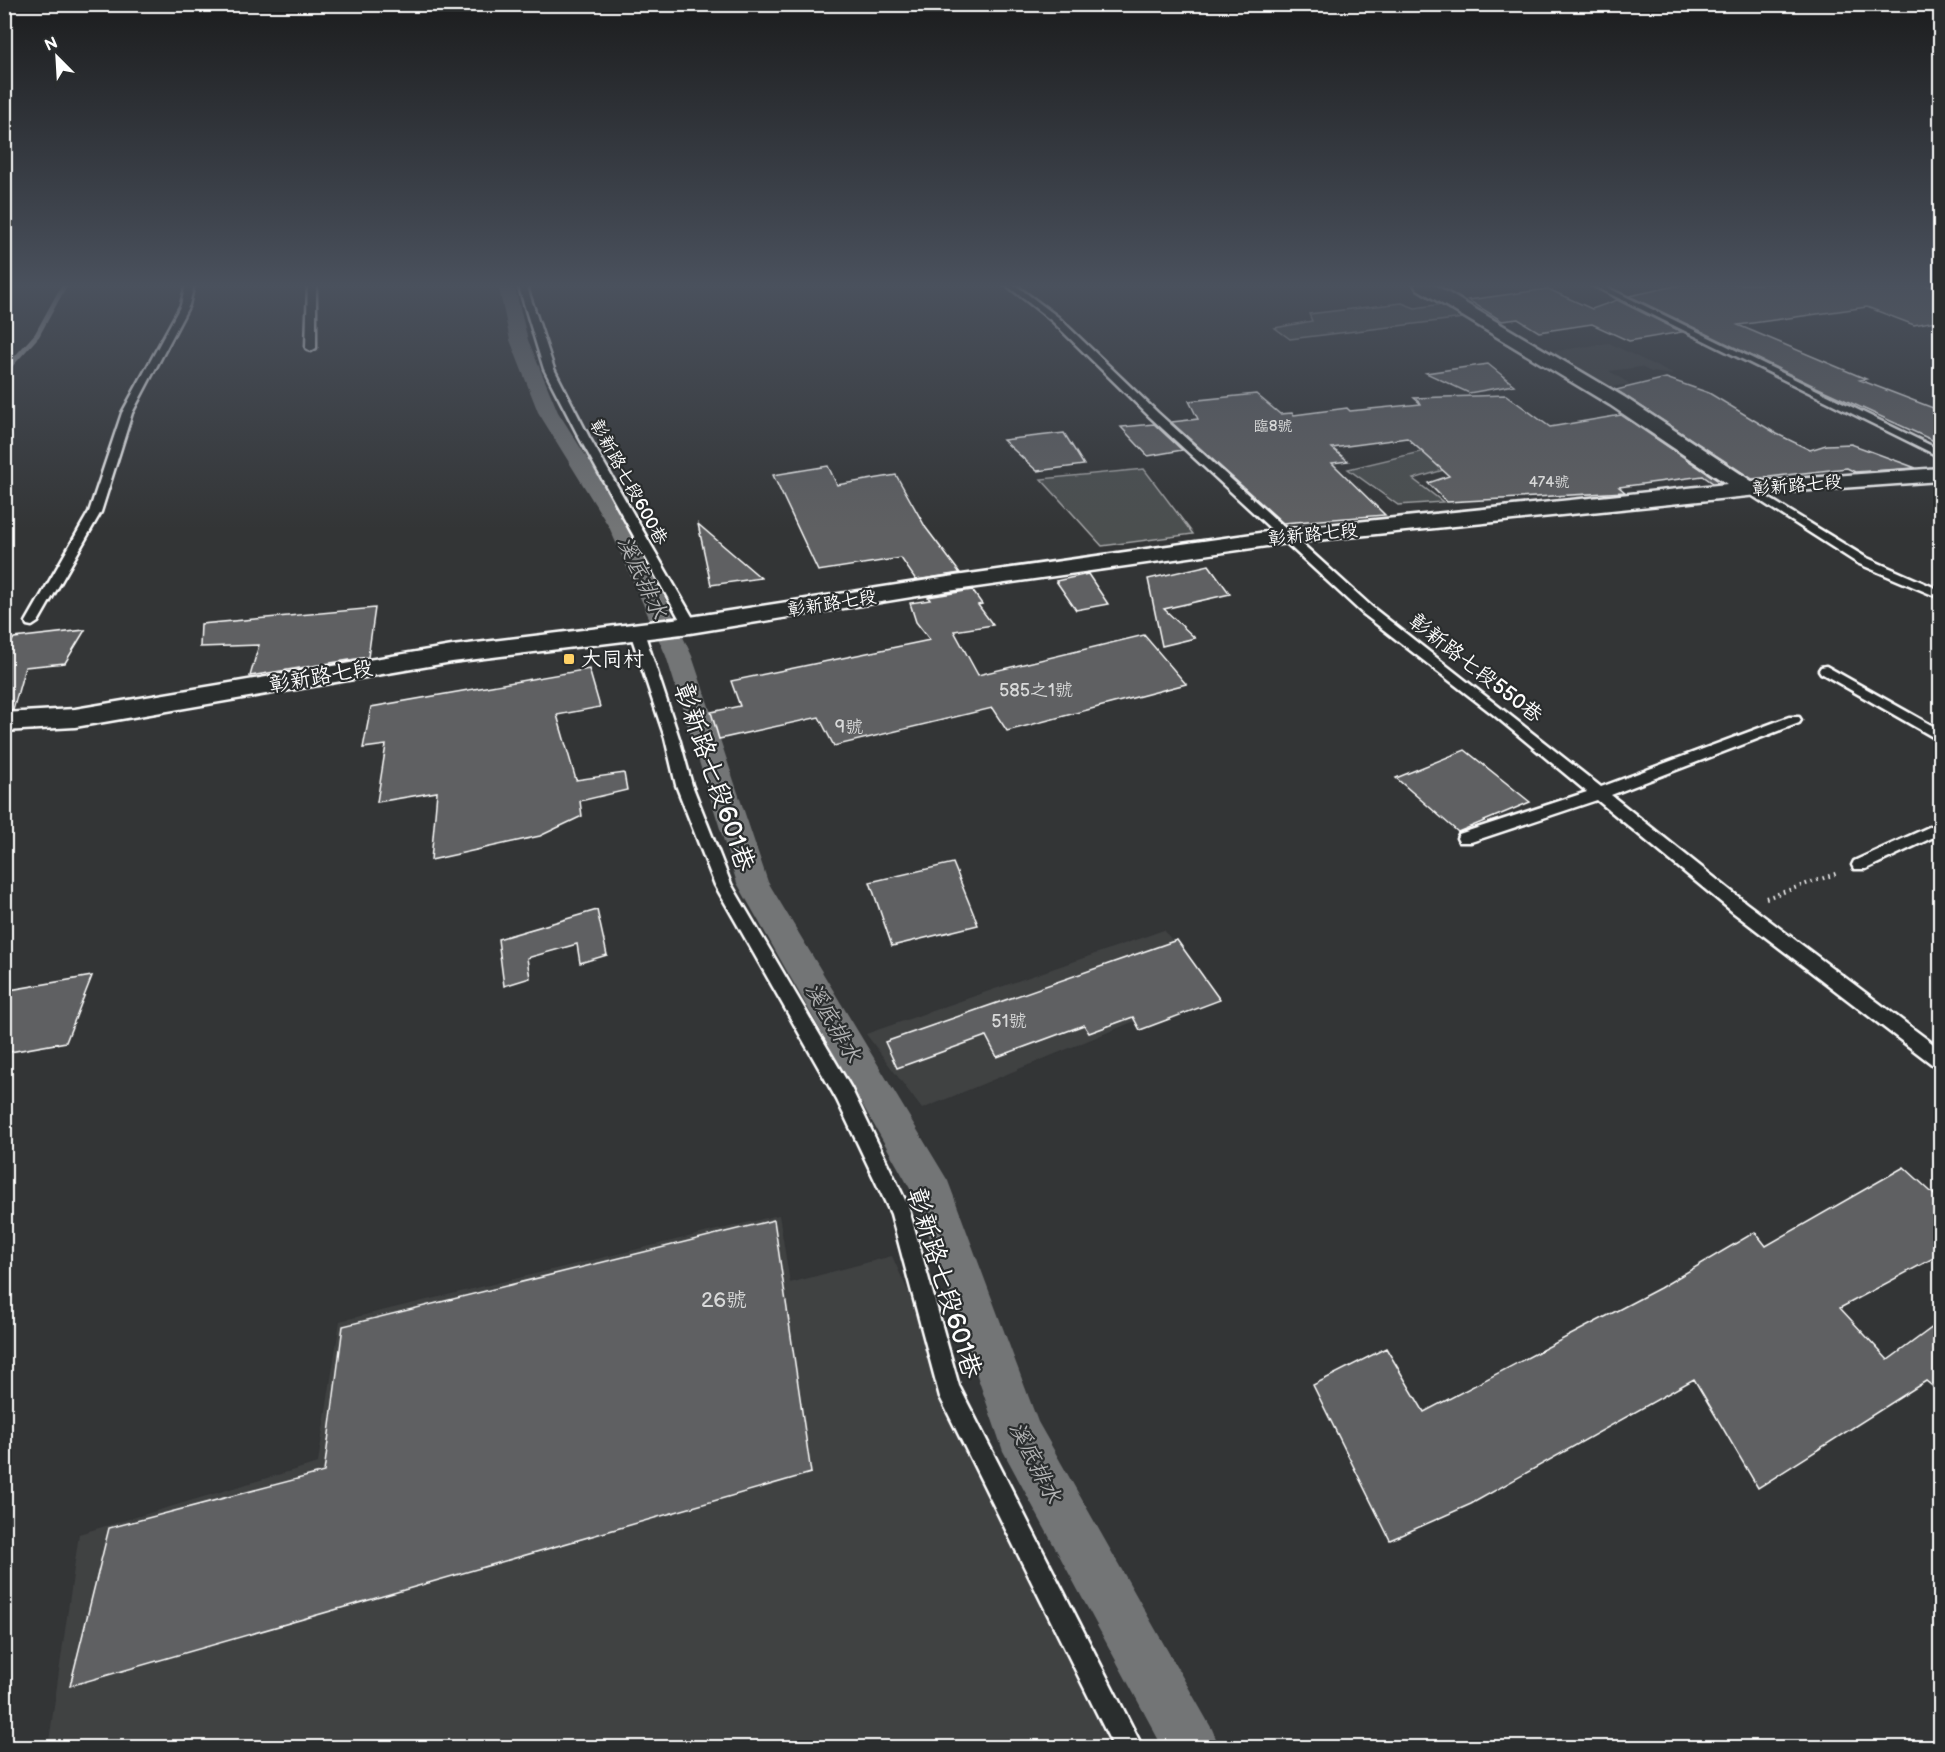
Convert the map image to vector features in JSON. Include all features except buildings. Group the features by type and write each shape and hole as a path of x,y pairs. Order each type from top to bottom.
{"street":[{"path":"1558,366 1617,401 1749,489"},
{"name":"彰新路七段","path":"4,722 75,718 452,654 690,625 948,584 1288,536 1749,489 1941,475"}],"lane":[{"path":"32,622 94,512 127,413 152,366"},
{"name":"彰新路七段600巷","path":"548,366 584,437 690,625"},
{"name":"彰新路七段550巷","path":"1103,366 1366,610 1600,793 1740,908 1941,1059"},
{"path":"1761,366 1941,454"},
{"path":"1749,489 1861,560 1941,594"},
{"name":"彰新路七段601巷","path":"637,632 672,738 684,785 723,885 844,1094 901,1213 948,1389 1129,1748"},
{"path":"1826,670 1941,736"},
{"path":"1465,838 1600,793 1794,720"},
{"path":"1860,865 1941,828"}],"path":[{"path":"1740,908 1860,865"}],"shaded area":[{"path":"1565,366 1655,366 1674,375 1651,372 1641,367 1609,371 1630,384 1603,388"},
{"path":"1424,451 1447,469 1413,479 1443,502 1398,505 1348,469"},
{"path":"1144,469 1193,534 1102,546 1041,479"},
{"path":"1164,930 1210,990 922,1109 866,1034"},
{"path":"779,1215 790,1283 892,1256 1115,1745 1109,1748 48,1748 79,1534 318,1463 340,1321"}],"waterway":[{"path":"4,372 10,366"},
{"name":"溪底排水","path":"529,366 548,412 620,527 679,656 753,883 934,1194 1019,1435 1193,1748"}],"place":[{"name":"大同村","path":"569,659"}]}
